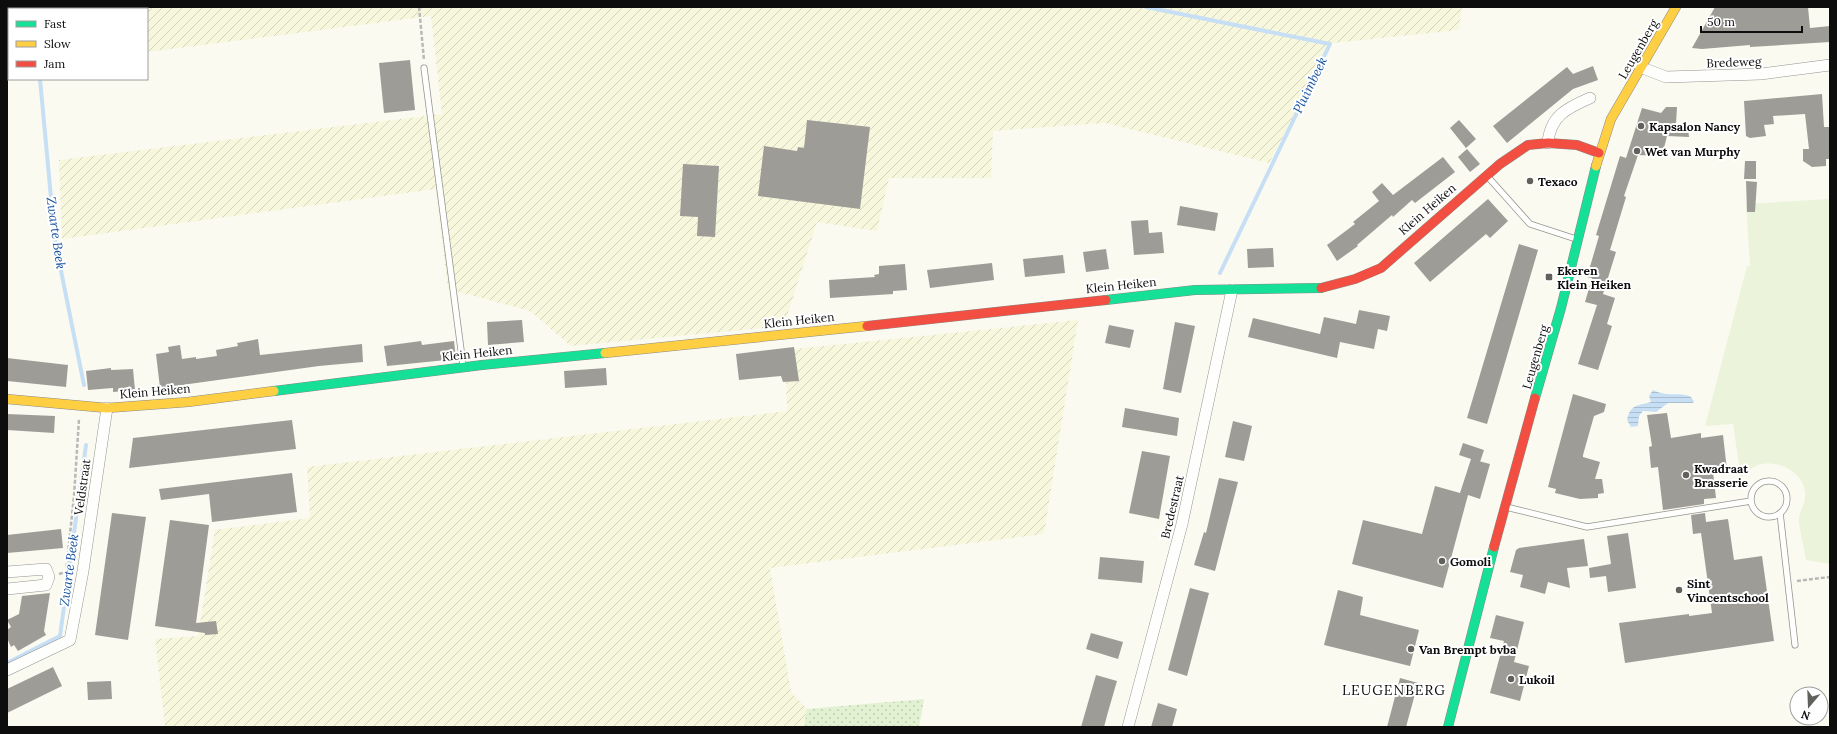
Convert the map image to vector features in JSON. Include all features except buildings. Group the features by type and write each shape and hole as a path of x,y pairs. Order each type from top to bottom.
{"street":[{"name":"Leugenberg","path":"1448,727 1504,506 1556,327 1599,153 1611,118 1676,7"},
{"name":"Bredeweg","path":"1640,68 1666,77 1761,74 1830,66"},
{"path":"1548,143 1549,132 1554,120 1573,105 1590,98"},
{"name":"Klein Heiken","path":"7,399 108,408 188,402 463,367 777,336 1195,290 1319,288 1355,279 1381,268 1487,175 1528,145 1548,143 1577,145 1599,153"},
{"name":"Bredestraat","path":"1128,727 1182,524 1232,290"},
{"name":"Veldstraat","path":"7,670 70,640 108,408"},
{"path":"7,572 46,569 49,577 46,585 7,589"}],"lane":[{"path":"424,68 463,367"},
{"path":"1487,175 1530,224 1577,240"},
{"path":"1769,480 1781,485 1787,496 1787,502 1780,513 1770,517 1755,511 1751,501 1753,489 1758,484 1769,480"},
{"path":"1504,506 1587,527 1751,501"},
{"path":"1780,513 1794,645"}],"path":[{"path":"419,7 424,68"},
{"path":"49,577 66,572 74,496 80,405"},
{"path":"1788,582 1830,577"}],"green space":[{"path":"1462,7 1459,30 1333,43 1269,163 1105,123 993,131 991,178 889,178 877,231 817,222 784,326 571,346 530,311 448,289 436,189 62,239 59,160 442,114 431,16 148,52 148,8 34,8"},
{"path":"1830,199 1830,564 1806,560 1799,522 1805,500 1805,492 1799,478 1788,468 1780,465 1765,464 1758,465 1741,478 1733,424 1705,426 1747,266 1750,266 1746,204"},
{"path":"1078,320 1044,534 770,568 791,692 807,709 804,727 165,727 155,639 198,636 215,530 310,518 307,467 787,411 785,350"},
{"path":"924,699 919,727 804,727 807,709"}],"water":[{"path":"1653,390 1667,394 1690,396 1694,401 1693,403 1668,403 1656,412 1643,411 1639,416 1638,426 1631,427 1627,420 1631,411 1636,406 1651,402 1649,396"}],"waterway":[{"name":"Pluimbeek","path":"1146,7 1330,44 1220,273"},
{"name":"Zwarte Beek","path":"40,80 55,241 84,385"},
{"name":"Zwarte Beek","path":"7,663 60,636 86,445"}],"traffic: fast":[{"path":"1535,398 1561,308 1596,166"},
{"path":"1106,300 1195,290 1321,288"},
{"path":"274,391 482,365 605,353"},
{"path":"1448,727 1494,547"}],"traffic: slow":[{"path":"1596,166 1611,119 1676,7"},
{"path":"605,353 867,326"},
{"path":"7,399 107,408 188,402 274,391"}],"traffic: jam":[{"path":"1321,288 1355,279 1381,268 1500,164 1528,145 1548,143 1577,145 1599,153"},
{"path":"867,326 1106,300"},
{"path":"1494,547 1535,398"}],"place":[{"name":"Kapsalon Nancy","path":"1641,126"},
{"name":"Wet van Murphy","path":"1637,151"},
{"name":"Texaco","path":"1530,181"},
{"name":"Ekeren Klein Heiken","path":"1549,277"},
{"name":"Kwadraat Brasserie","path":"1686,475"},
{"name":"Gomoli","path":"1442,561"},
{"name":"Sint Vincentschool","path":"1679,590"},
{"name":"Van Brempt bvba","path":"1411,649"},
{"name":"Lukoil","path":"1511,679"}],"district":[{"name":"LEUGENBERG","path":"1394,690"}]}
